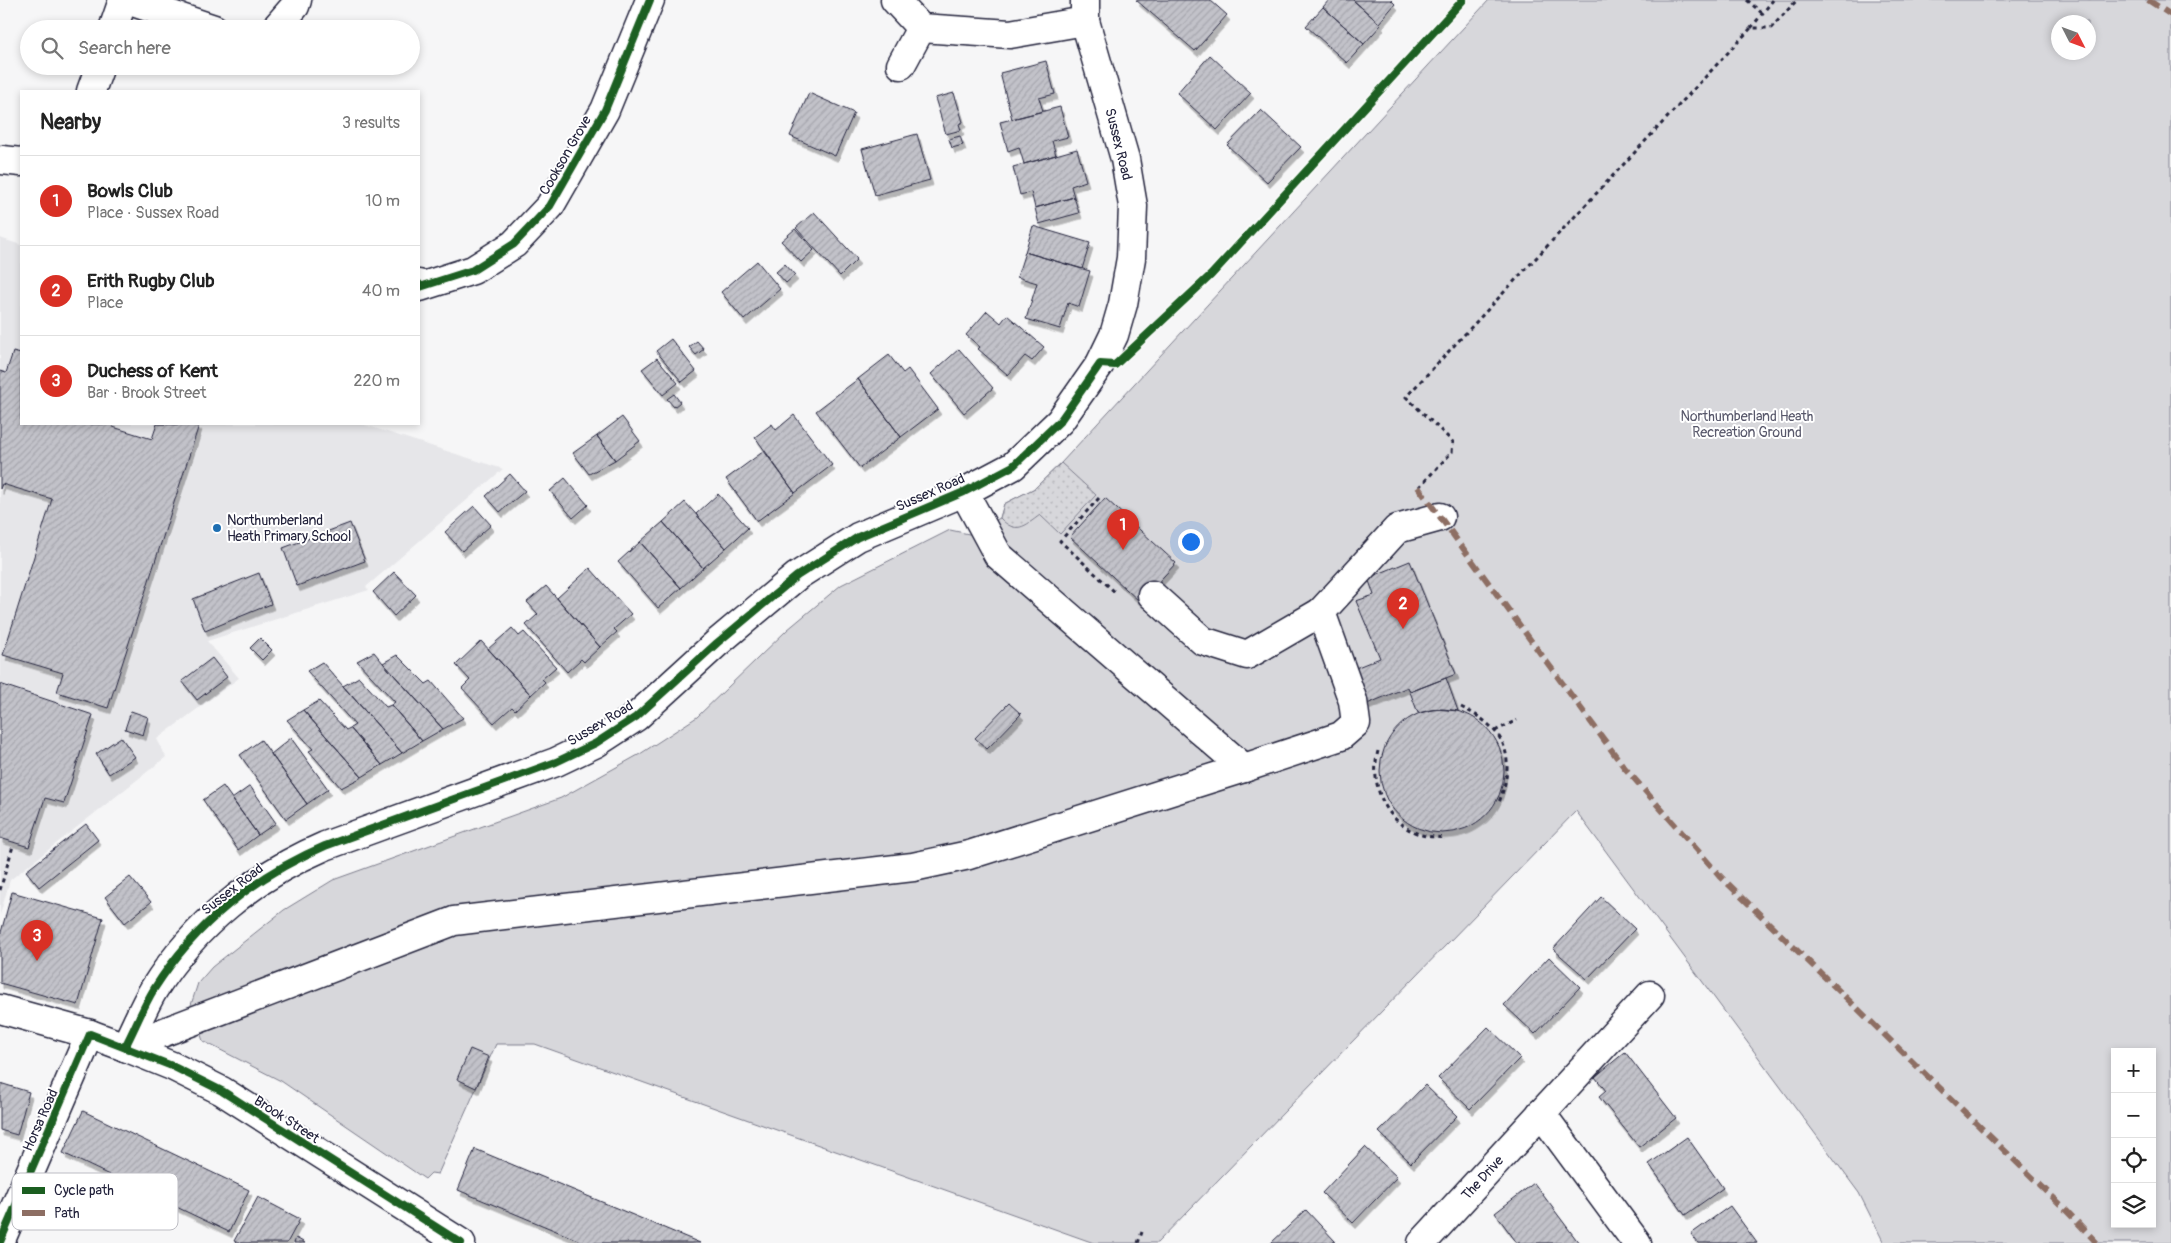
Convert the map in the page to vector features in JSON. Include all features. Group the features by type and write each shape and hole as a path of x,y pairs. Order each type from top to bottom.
{"street":[{"path":"116,20 123,0"},
{"path":"127,0 187,20"},
{"path":"282,20 295,6 297,0"},
{"name":"Cookson Grove","path":"420,287 473,270 514,244 550,206 605,110 650,0"},
{"path":"895,0 921,28 901,66"},
{"name":"Sussex Road","path":"125,1047 153,990 181,950 210,920 244,892 291,861 325,846 556,762 596,743 636,717 717,643 797,576 858,537 964,492 1013,466 1060,421 1100,364 1114,335 1124,304 1131,258 1133,206 1126,159 1085,11 1010,34 921,28"},
{"path":"91,90 97,75"},
{"path":"964,492 998,554 1244,768"},
{"path":"1152,595 1203,642 1247,655 1321,612 1397,529 1440,517"},
{"path":"125,1047 398,940 454,921 913,867 969,855 1341,736 1356,723 1353,701 1321,612"},
{"name":"The Drive","path":"1422,1243 1650,995"},
{"name":"Brook Street","path":"0,1009 90,1034 172,1066 222,1091 460,1243"},
{"name":"Horsa Road","path":"30,1173 90,1034"},
{"path":"1541,1113 1637,1243"},
{"name":"Horsa Road","path":"0,1242 12,1214"}],"path":[{"path":"1149,333 1211,275 1463,0"},
{"path":"1747,0 1763,14"},
{"path":"1412,493 1452,452 1453,442 1406,397 1751,28 1773,0"},
{"path":"1751,28 1772,28 1797,0"},
{"path":"1099,498 1060,541 1137,611 1152,595"},
{"path":"1461,707 1482,717 1496,731 1503,744 1507,783 1498,805"},
{"path":"1496,731 1517,720"},
{"path":"1356,723 1380,743 1375,761 1376,784 1384,806 1400,823 1422,835 1445,838"},
{"path":"0,890 13,846"},
{"path":"1138,1243 1142,1232"}],"shaded area":[{"name":"Northumberland Heath Primary School","path":"0,238 20,245 20,425 365,425 503,469 366,587 369,590 207,641 239,678 157,739 166,757 10,880 0,915"}],"green space":[{"name":"Northumberland Heath Recreation Ground","path":"1489,0 2171,0 2171,1243 1884,1243 1859,1193 1576,811 1157,1243 1094,1243 535,1044 496,1044 438,1174 431,1173 425,1179 281,1081 203,1041 191,1005 198,983 212,967 284,910 333,880 561,798 640,754 697,717 787,630 841,585 950,530 969,534 1000,518 1004,504 1035,488 1061,463"},
{"path":"1061,463 1096,495 1060,534 1040,515 1020,527 1011,526 1000,518 1004,504 1035,488"}],"building":[{"path":"1136,0 1210,0 1227,15 1195,51"},
{"path":"1329,0 1353,0 1381,25 1364,44 1323,7"},
{"path":"1353,0 1391,0 1395,4 1379,23"},
{"path":"1323,7 1364,44 1347,63 1306,26"},
{"path":"1210,55 1251,93 1217,130 1177,93"},
{"path":"1046,61 1055,94 1039,98 1043,111 1012,119 1000,73"},
{"path":"809,93 854,113 835,156 790,136"},
{"path":"954,93 963,122 959,124 961,130 946,134 935,98"},
{"path":"1060,107 1068,137 1052,141 1056,155 1024,164 1019,147 1008,151 1000,122"},
{"path":"1261,110 1301,147 1267,182 1227,145"},
{"path":"917,134 930,180 875,195 862,149"},
{"path":"960,136 963,145 952,148 949,139"},
{"path":"1077,149 1086,181 1071,186 1074,197 1035,208 1031,192 1020,195 1013,167"},
{"path":"1074,197 1079,213 1039,224 1035,208"},
{"path":"814,212 857,259 840,276 796,228"},
{"path":"1033,226 1090,243 1082,269 1025,252"},
{"path":"795,229 814,250 801,262 781,241"},
{"path":"1025,252 1090,271 1079,307 1068,303 1060,329 1026,319 1037,283 1017,277"},
{"path":"757,261 780,289 744,320 721,292"},
{"path":"785,264 795,275 786,283 776,272"},
{"path":"987,311 1001,323 1007,315 1044,347 1032,361 1025,356 1008,375 978,349 980,347 966,335"},
{"path":"671,339 696,371 682,382 656,351"},
{"path":"697,341 704,349 696,355 689,347"},
{"path":"959,349 993,388 964,413 931,374"},
{"path":"13,352 20,354 20,425 114,425 113,427 152,439 157,425 199,425 108,708 57,692 63,673 3,655 52,499 2,484 0,489 0,371 6,373"},
{"path":"889,355 903,373 908,369 938,409 901,437 858,379"},
{"path":"657,358 678,383 663,395 642,369"},
{"path":"858,379 901,437 860,468 816,411"},
{"path":"674,394 680,402 674,407 667,399"},
{"path":"794,415 832,465 795,493 755,437 772,424 776,430"},
{"path":"622,417 640,441 615,460 597,436"},
{"path":"597,436 615,460 589,474 573,453"},
{"path":"764,451 795,493 757,521 726,479"},
{"path":"510,474 525,491 500,512 486,496"},
{"path":"565,478 588,505 573,518 550,491"},
{"path":"718,494 748,528 726,548 696,514"},
{"path":"1105,498 1176,563 1140,602 1070,537"},
{"path":"685,502 726,548 703,568 663,522"},
{"path":"474,506 491,525 462,551 445,532"},
{"path":"663,522 703,568 681,588 640,542"},
{"path":"350,523 365,561 297,586 283,548"},
{"path":"640,542 681,588 658,608 618,562"},
{"path":"1410,561 1456,674 1410,692 1408,687 1367,704 1353,669 1380,658 1356,601 1374,595 1368,578"},
{"path":"590,568 631,614 614,629 617,632 600,647 557,598"},
{"path":"394,572 416,595 394,616 373,592"},
{"path":"259,573 271,604 205,631 193,599"},
{"path":"546,586 600,647 584,662 581,659 567,672 526,625 538,614 527,602"},
{"path":"512,628 519,636 524,632 556,667 542,679 545,682 531,695 488,649"},
{"path":"260,638 272,650 262,660 250,648"},
{"path":"481,641 531,695 515,710 512,707 494,723 462,688 470,680 456,665"},
{"path":"374,652 443,729 422,741 391,705 395,702 357,661"},
{"path":"397,655 426,684 431,681 463,718 443,729 383,663"},
{"path":"212,658 227,677 197,700 182,681"},
{"path":"322,662 402,753 382,765 350,728 355,725 307,671"},
{"path":"359,677 386,707 391,705 422,741 402,753 343,686"},
{"path":"1446,678 1458,711 1436,709 1418,713 1410,692"},
{"path":"0,684 93,715 64,803 45,798 29,847 0,838"},
{"path":"319,701 346,730 350,728 382,765 362,777 303,710"},
{"path":"1009,703 1021,714 987,749 975,738"},
{"path":"1442,709 1466,714 1486,727 1499,747 1504,771 1499,795 1486,815 1466,828 1442,833 1418,828 1398,815 1385,795 1380,771 1385,747 1398,727 1418,714"},
{"path":"303,710 362,777 341,788 309,751 313,749 287,720"},
{"path":"131,711 148,717 143,735 125,729"},
{"path":"121,737 135,757 109,774 96,754"},
{"path":"291,738 328,789 307,804 271,754"},
{"path":"261,740 307,804 286,819 240,755"},
{"path":"223,786 258,835 238,850 203,800"},
{"path":"250,786 276,823 258,835 232,799"},
{"path":"86,824 98,840 39,887 26,871"},
{"path":"130,877 151,902 125,923 105,897"},
{"path":"12,892 103,918 78,1005 0,983 0,936"},
{"path":"1601,897 1635,929 1587,979 1553,949"},
{"path":"1549,957 1580,987 1535,1034 1504,1005"},
{"path":"1488,1027 1520,1058 1470,1109 1438,1078"},
{"path":"470,1049 489,1057 476,1088 457,1079"},
{"path":"1625,1052 1676,1118 1639,1147 1599,1097 1606,1091 1595,1077"},
{"path":"0,1083 29,1092 17,1135 0,1130"},
{"path":"1425,1085 1457,1116 1411,1163 1379,1132"},
{"path":"83,1111 249,1190 229,1232 178,1208 178,1173 105,1173 63,1153"},
{"path":"1687,1137 1723,1188 1685,1215 1649,1164"},
{"path":"1365,1147 1397,1177 1353,1223 1322,1193"},
{"path":"475,1149 700,1243 585,1243 458,1190"},
{"path":"1534,1183 1579,1243 1517,1243 1495,1213"},
{"path":"258,1197 300,1219 287,1243 238,1243 234,1241"},
{"path":"1730,1206 1757,1243 1698,1243 1691,1234"},
{"path":"1306,1210 1335,1241 1332,1243 1271,1243"},
{"path":"296,1238 305,1243 294,1243"}],"marked path":[{"path":"2148,0 2171,15"},
{"path":"1418,487 1624,767 1720,876 2061,1205 2097,1243"}],"cycle path":[{"path":"420,287 473,270 514,244 550,206 605,110 650,0"},
{"path":"125,1047 146,1003 170,965 208,923 251,887 299,858 325,846 556,762 596,743 636,717 717,643 797,576 858,537 964,492 1013,466 1060,421 1100,364 1115,365 1211,275 1463,0"},
{"path":"30,1173 90,1034 172,1066 222,1091 461,1243"},
{"path":"0,1242 12,1214"}],"place":[{"name":"Northumberland Heath Primary School","path":"217,528"},
{"name":"Bowls Club","path":"1123,550"},
{"name":"Erith Rugby Club","path":"1403,629"},
{"name":"Duchess of Kent","path":"37,961"}]}
